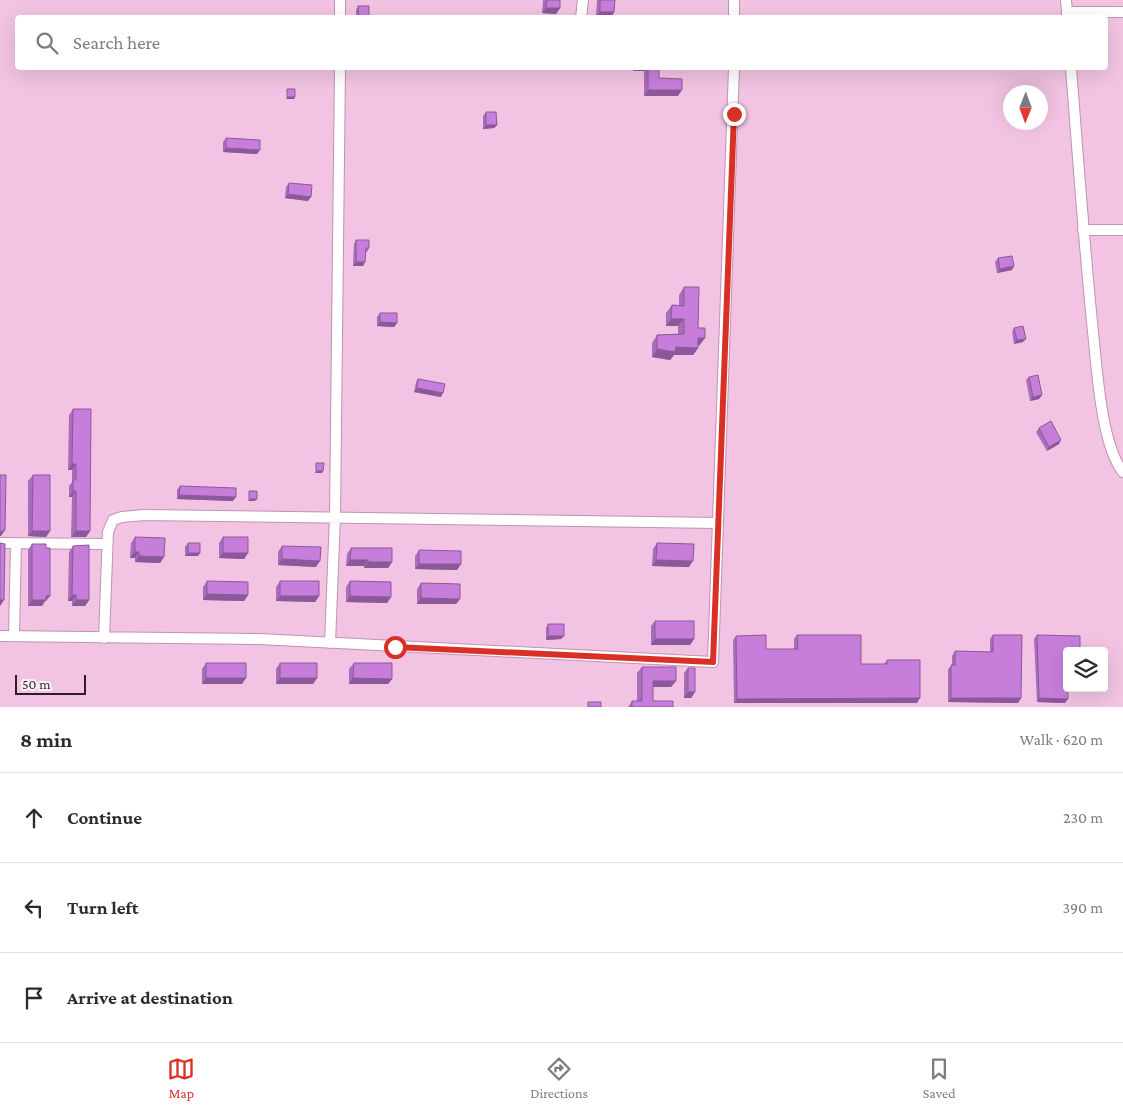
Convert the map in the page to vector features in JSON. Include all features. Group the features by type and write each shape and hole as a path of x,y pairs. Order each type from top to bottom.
{"street":[{"path":"340,0 340,15"},
{"path":"581,15 583,0"},
{"path":"734,0 734,15"},
{"path":"1066,0 1067,15 1123,12"},
{"path":"330,643 335,516 340,70"},
{"path":"0,636 259,639 713,662 734,70"},
{"path":"1071,70 1083,230 1101,408 1116,464 1123,472"},
{"path":"1083,230 1123,230"},
{"path":"104,638 107,544 113,520 122,517 144,515 335,516 718,523"},
{"path":"0,543 107,544"},
{"path":"14,636 16,544"}],"building":[{"path":"547,0 560,0 560,8 546,8"},
{"path":"600,0 615,0 614,12 600,12"},
{"path":"358,6 369,6 369,15 359,15"},
{"path":"648,70 659,70 659,78 682,79 682,90 648,90"},
{"path":"287,89 295,89 295,97 287,97"},
{"path":"486,112 496,112 497,125 486,125"},
{"path":"226,138 260,140 260,150 226,148"},
{"path":"289,183 312,185 311,197 288,194"},
{"path":"356,240 369,240 369,248 366,248 365,262 356,262"},
{"path":"1012,256 1014,266 1000,269 998,258"},
{"path":"684,287 699,287 698,328 705,328 705,338 698,338 698,348 676,347 675,352 657,349 657,335 684,334 684,319 671,319 672,305 684,306"},
{"path":"380,313 397,313 397,323 380,322"},
{"path":"1023,326 1026,339 1017,340 1014,328"},
{"path":"1038,375 1042,395 1033,397 1029,377"},
{"path":"418,379 445,384 443,393 417,388"},
{"path":"73,409 91,409 90,531 76,531 76,491 73,491 73,480 76,480 76,464 72,464"},
{"path":"1051,421 1061,440 1049,447 1039,428"},
{"path":"316,463 324,463 323,471 316,471"},
{"path":"0,475 6,475 5,530 0,532"},
{"path":"33,475 50,475 50,531 32,531"},
{"path":"180,486 236,488 236,497 179,495"},
{"path":"249,491 257,491 257,499 249,499"},
{"path":"135,537 165,538 164,557 139,556 139,552 135,552"},
{"path":"223,537 248,537 248,553 223,553"},
{"path":"0,543 5,544 4,600 0,600"},
{"path":"188,543 200,543 200,553 188,553"},
{"path":"657,543 694,544 693,561 656,560"},
{"path":"32,544 46,544 46,548 50,548 50,596 46,596 46,600 32,600"},
{"path":"89,545 89,600 76,600 76,595 72,595 73,546"},
{"path":"282,546 321,547 320,561 282,559"},
{"path":"351,548 392,548 392,562 350,560"},
{"path":"419,550 461,551 461,564 419,564"},
{"path":"207,581 248,582 248,595 207,594"},
{"path":"280,581 319,581 319,596 280,596"},
{"path":"350,581 391,582 391,597 350,596"},
{"path":"421,583 460,584 460,599 421,598"},
{"path":"655,621 694,621 694,639 655,639"},
{"path":"548,624 564,624 564,636 548,636"},
{"path":"766,635 766,649 798,649 797,635 861,635 861,664 887,664 887,660 920,660 920,698 737,699 736,636"},
{"path":"993,635 1022,635 1021,698 951,698 951,665 955,665 955,651 993,652"},
{"path":"1037,635 1080,636 1080,647 1063,647 1063,692 1068,692 1068,699 1039,698"},
{"path":"206,663 246,663 246,678 206,678"},
{"path":"280,663 317,663 317,678 280,678"},
{"path":"354,663 392,663 392,679 353,678"},
{"path":"642,667 676,667 676,681 653,681 653,701 673,701 673,707 632,707 632,701 642,701"},
{"path":"688,668 695,668 695,692 688,692"},
{"path":"588,702 601,702 601,707 588,707"}],"route":[{"path":"395,647 713,662 734,114"}]}
